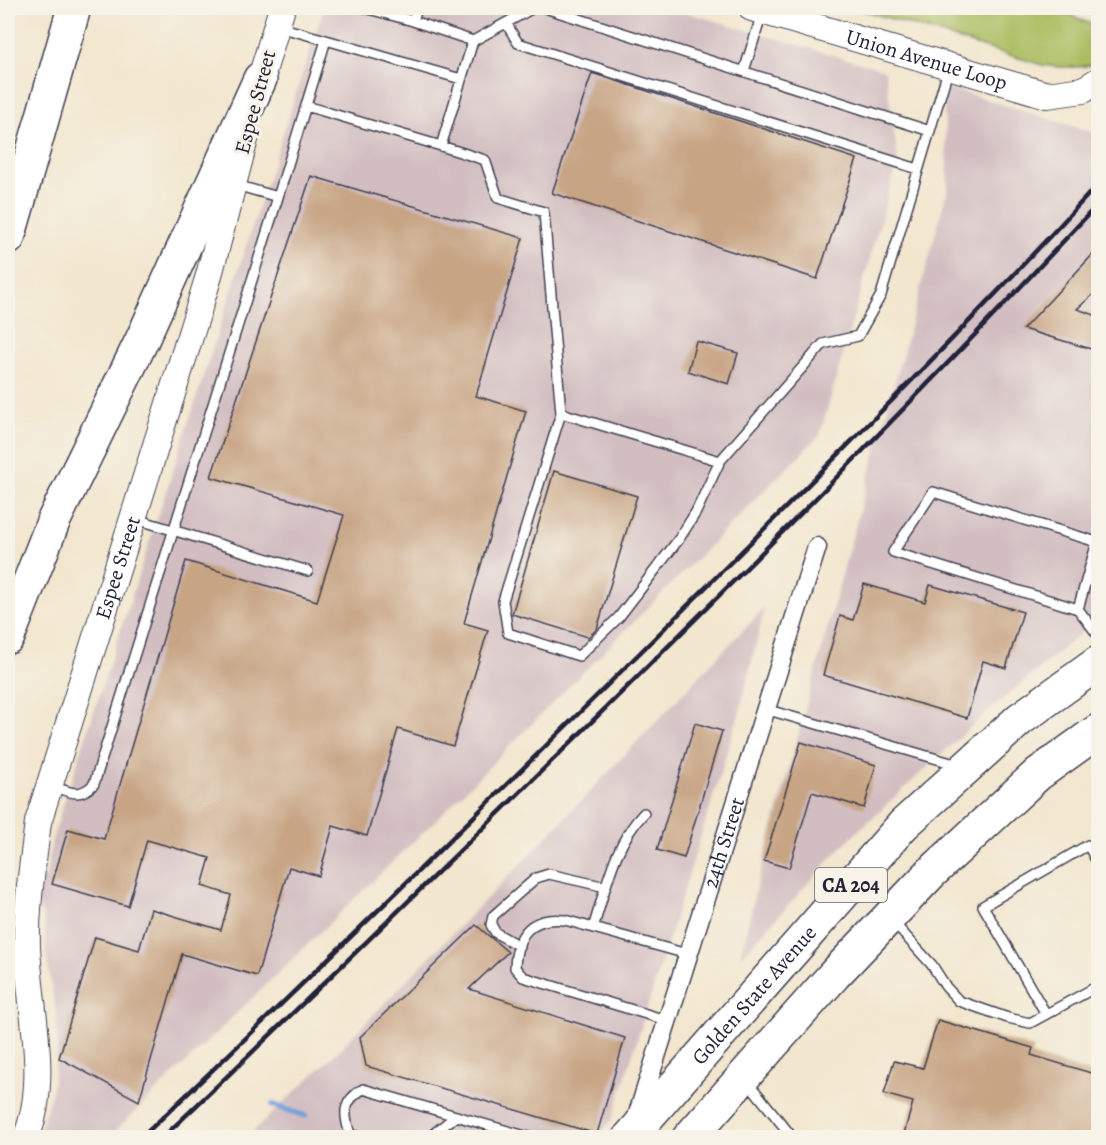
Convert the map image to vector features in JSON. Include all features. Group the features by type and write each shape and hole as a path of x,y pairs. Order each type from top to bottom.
{"highway":[{"path":"8,238 74,8"},
{"path":"8,637 53,522 142,340 224,181 260,79"},
{"name":"Golden State Avenue","path":"630,1137 903,825 1020,719 1098,663"},
{"name":"CA 204","path":"689,1137 930,873 1038,774 1098,731"}],"street":[{"name":"Union Avenue Loop","path":"757,9 1047,95 1083,90 1098,81"},
{"name":"Espee Street","path":"260,79 279,17"},
{"name":"Espee Street","path":"26,1137 32,1123 38,1067 27,945 38,822 208,279 224,181"},
{"name":"24th Street","path":"630,1137 817,547"}],"lane":[{"path":"365,8 473,41"},
{"path":"413,21 417,8"},
{"path":"441,147 473,41 534,8"},
{"path":"545,8 930,131"},
{"path":"744,71 757,9"},
{"path":"279,17 326,40 460,79"},
{"path":"506,22 518,42 918,169"},
{"path":"49,785 81,794 94,784 326,40"},
{"path":"306,106 485,160 498,198 544,212 561,413 503,601 508,633 579,656 619,617 679,539 696,512 720,461 823,344 858,336 881,295 949,66"},
{"path":"224,181 278,197"},
{"path":"561,413 720,461"},
{"path":"1078,609 1097,550 1097,542 933,492 894,552 1078,609 1098,635"},
{"path":"134,519 308,571"},
{"path":"765,709 966,767"},
{"path":"593,928 615,859 627,835 644,813"},
{"path":"1046,1014 983,906 1088,845 1098,864"},
{"path":"519,946 496,933 491,925 493,916 536,878 549,874 606,887"},
{"path":"888,917 932,965 946,987 959,1001 1008,1018 1030,1023 1098,986"},
{"path":"666,1020 523,977 515,968 519,946 526,932 536,922 550,918 687,954"},
{"path":"743,1077 793,1137"},
{"path":"361,1137 350,1134 345,1120 346,1106 352,1096 363,1089 532,1137"},
{"path":"428,1137 456,1116"}],"shaded area":[{"path":"324,8 670,8 885,70 898,159 820,435 441,815 109,1137 37,1138 51,1094 57,1055 57,1020 46,955 44,919 31,886 46,877 52,840"},
{"path":"943,86 1098,134 1098,619 984,715 845,843 740,958 757,885 948,188"},
{"path":"765,607 739,714 612,1120 597,1137 246,1138 334,1055 540,844"}],"green space":[{"path":"855,8 1053,8 1098,27 1098,63 1071,67 1042,65"}],"building":[{"path":"592,73 857,159 817,279 552,193"},
{"path":"311,176 523,238 476,396 526,411 464,623 488,630 453,746 398,729 367,836 333,826 319,876 289,867 257,976 182,954 139,1101 59,1058 95,937 139,950 151,909 221,930 231,895 202,886 210,858 147,840 128,906 52,884 68,829 104,839 186,561 317,601 344,515 211,477"},
{"path":"1098,249 1098,290 1077,309 1098,316 1098,351 1023,329"},
{"path":"696,341 738,353 729,384 688,371"},
{"path":"554,471 637,496 597,629 588,637 512,614"},
{"path":"864,584 925,602 930,585 1023,612 1006,668 983,661 967,718 823,675 840,616 853,620"},
{"path":"695,723 722,731 684,858 657,850"},
{"path":"801,742 876,765 864,808 812,792 789,868 764,861"},
{"path":"476,925 508,952 469,989 625,1038 597,1134 366,1066 360,1037"},
{"path":"938,1020 1033,1048 1031,1055 1098,1075 1098,1137 903,1137 913,1102 884,1094 894,1061 923,1068"}],"waterway":[{"path":"273,1105 305,1116"}],"railway":[{"path":"141,1138 278,1008 681,612 944,347 1098,184"},
{"path":"162,1138 364,945 699,615 901,412 1098,204"}]}
